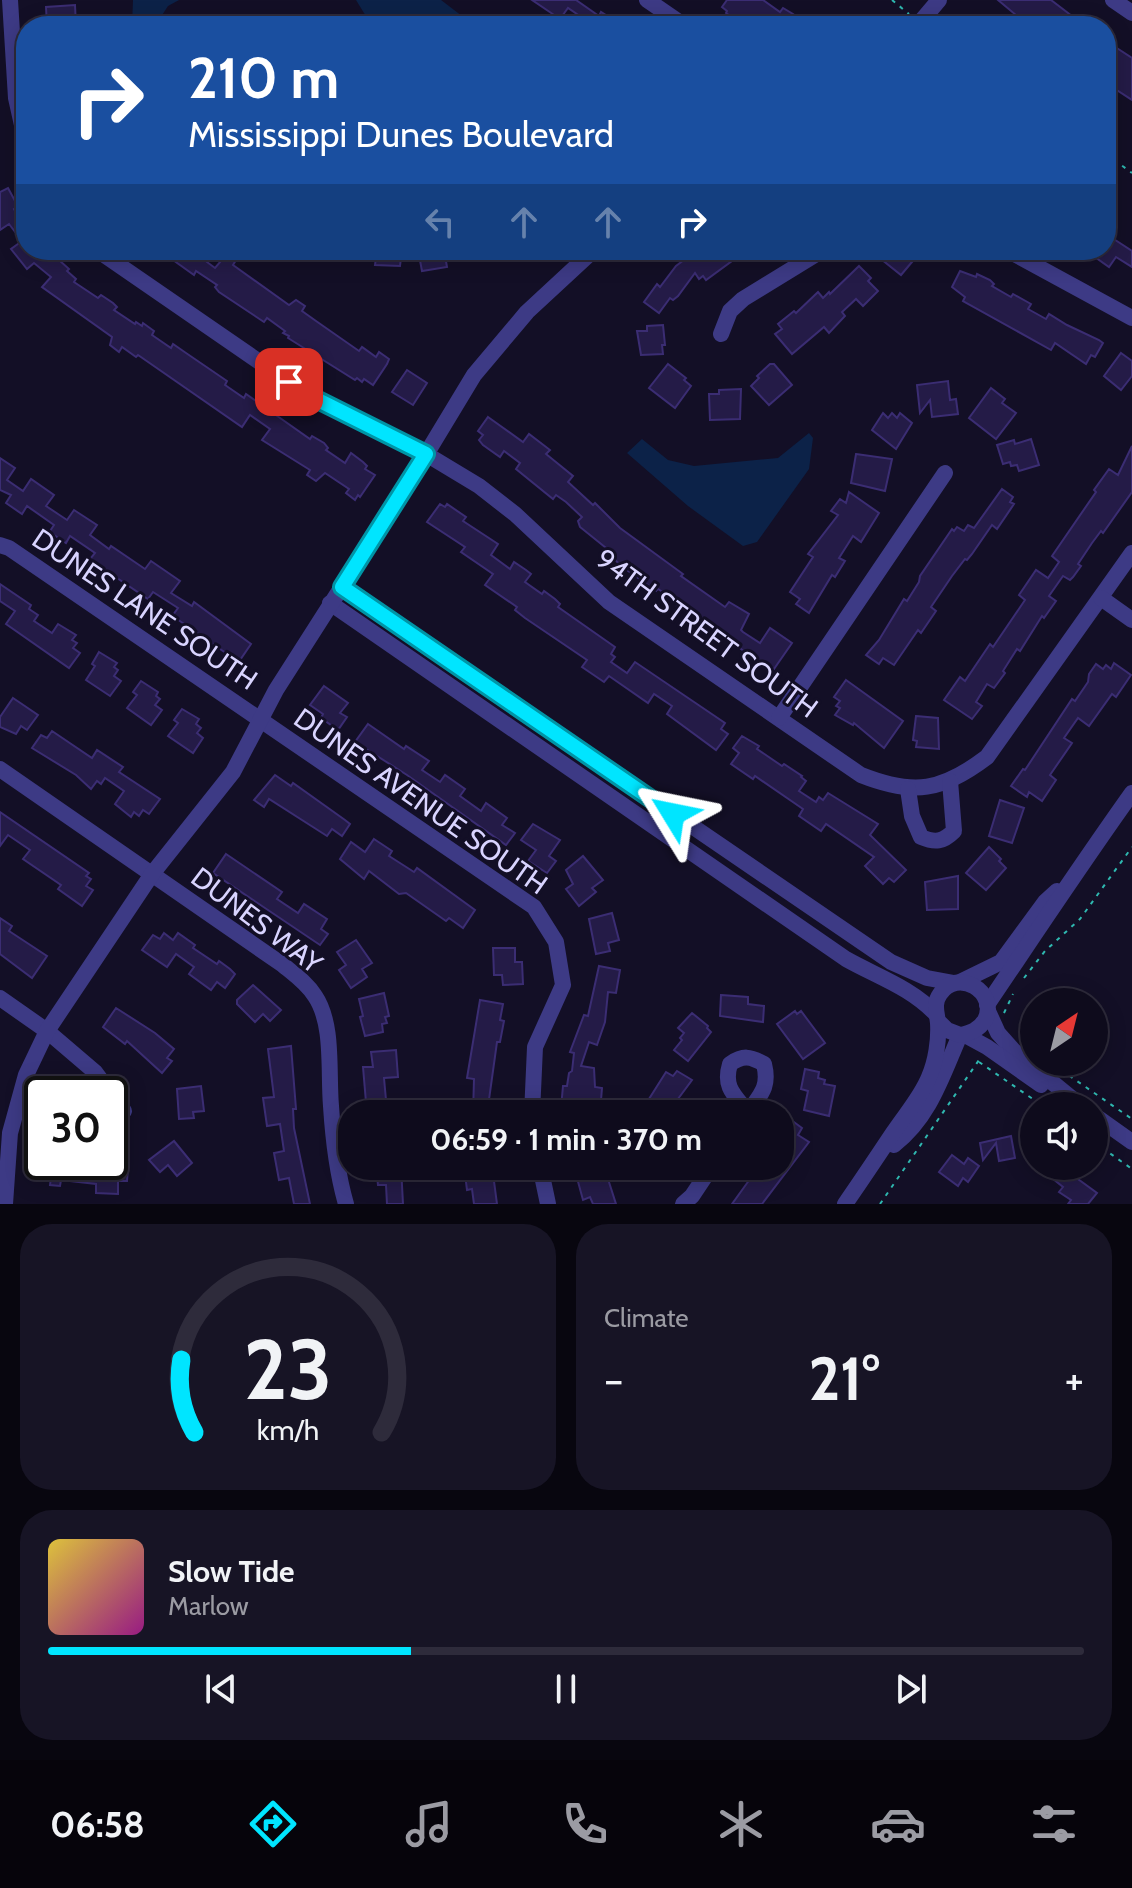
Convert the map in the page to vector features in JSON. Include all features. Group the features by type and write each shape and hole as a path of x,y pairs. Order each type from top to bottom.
{"street":[{"path":"10,0 16,98"},
{"path":"647,0 661,16"},
{"path":"918,16 939,0"},
{"path":"1113,0 1132,13"},
{"name":"94TH STREET SOUTH","path":"112,260 306,394 426,454 479,486 515,514 609,602 861,775 886,785 908,789 929,787 950,781 987,757 1132,553"},
{"path":"3,1195 10,1133 26,1075 47,1031 152,874 233,772 260,718 474,375 527,312 583,260"},
{"path":"721,334 730,311 743,299 807,260"},
{"path":"1025,260 1132,318"},
{"path":"779,718 945,473"},
{"name":"DUNES LANE SOUTH","path":"0,545 9,548 260,718"},
{"path":"342,587 891,962 927,978 978,988 993,1010 998,1033 1061,1092"},
{"path":"1101,598 1132,620"},
{"path":"330,603 846,959 916,994 947,1030 987,1047 1043,1086 1057,1092"},
{"name":"DUNES AVENUE SOUTH","path":"260,718 534,907 556,942 563,985 535,1047 533,1100"},
{"path":"0,769 152,874"},
{"path":"908,789 912,816 921,837 933,842 945,840 954,831 950,781"},
{"path":"882,1153 897,1143 934,1099 962,1035 980,1027 993,1010 1068,883 1132,793"},
{"name":"DUNES WAY","path":"152,874 283,965 316,997 327,1036 331,1110 340,1183 346,1204"},
{"path":"845,1204 929,1079 934,1063 939,995 1001,962 1045,902 1068,883"},
{"path":"0,998 47,1031 98,1076"},
{"path":"1108,1125 1132,1142"},
{"path":"543,1180 548,1204"},
{"path":"683,1204 703,1180"}],"path":[{"path":"892,0 909,16"},
{"path":"1025,976 1045,951 1080,919 1132,847"},
{"path":"993,1010 1016,989"},
{"path":"880,1204 982,1055"},
{"path":"978,1061 1023,1092"},
{"path":"1071,1076 1132,1119"},
{"path":"1108,1152 1132,1169"}],"water":[{"path":"133,0 179,0 168,6 162,16 132,16"},
{"path":"356,0 441,0 462,16 366,16"},
{"path":"809,433 813,438 809,469 757,542 743,546 688,506 627,453 642,439 668,460 694,466 778,458"}],"building":[{"path":"532,0 576,0 599,16 580,16 568,8 562,16 556,16"},
{"path":"727,0 763,0 780,12 783,8 793,14 730,16 722,7"},
{"path":"998,0 1051,0 1072,16 1017,16"},
{"path":"75,5 76,16 46,16 46,7"},
{"path":"1116,48 1132,58 1132,100 1116,90"},
{"path":"8,188 15,201 16,233 9,224 0,230 0,192"},
{"path":"1116,241 1132,251 1132,267 1116,257"},
{"path":"20,260 59,260 76,279 74,282 98,298 101,295 113,303 117,307 114,310 135,324 142,326 143,323 154,331 152,335 171,348 173,344 227,381 225,385 244,398 246,394 310,439 312,436 324,443 328,448 326,450 345,463 351,453 375,475 355,500 346,493 349,489 325,473 316,481 307,475 310,470 262,440 270,429 250,415 242,427 138,355 136,357 122,347 119,352 110,345 112,337 42,287 51,277 34,263 27,269"},
{"path":"173,260 204,260 215,268 222,260 236,260 233,265 289,305 296,300 305,306 302,311 316,321 359,351 362,347 376,357 379,352 389,359 387,364 373,385 364,379 362,382 357,378 355,380 288,338 283,333 285,331 267,318 264,322 219,292 215,287 217,285 196,271 194,275"},
{"path":"376,260 401,260 400,266 375,265"},
{"path":"420,260 446,260 447,267 422,271"},
{"path":"684,260 733,260 706,280 703,276 699,279 695,273 678,296 673,300 670,298 659,313 644,302"},
{"path":"882,260 914,260 901,275"},
{"path":"1099,260 1114,260 1109,267"},
{"path":"859,266 878,291 863,306 856,299 842,312 845,316 829,333 824,327 792,354 775,334 782,329 778,324 794,311 796,313 818,292 823,298 830,294"},
{"path":"960,271 990,280 994,284 992,286 1031,304 1028,309 1046,319 1049,314 1103,343 1095,357 1091,355 1086,364 1055,343 1051,350 963,301 965,297 952,287"},
{"path":"663,325 663,354 641,355 637,331 647,331 647,326"},
{"path":"1121,353 1132,361 1132,376 1121,390 1104,376"},
{"path":"668,364 691,386 675,408 649,388"},
{"path":"770,364 774,364 792,385 769,405 751,386"},
{"path":"407,370 427,383 413,405 392,392"},
{"path":"948,381 950,400 956,399 958,414 932,417 930,400 920,413 917,385"},
{"path":"991,388 1005,399 1002,403 1016,413 996,439 969,418"},
{"path":"741,389 740,419 710,420 709,394 719,394 719,390"},
{"path":"883,413 888,418 892,413 897,418 900,413 912,423 896,449 872,430"},
{"path":"488,417 523,442 529,434 550,450 546,454 573,476 568,482 620,528 725,607 729,602 749,614 741,630 743,632 760,643 770,628 792,643 774,669 624,568 614,559 616,556 580,527 578,521 582,517 566,502 556,495 553,499 516,469 520,463 504,451 500,457 483,445 479,440 483,435 478,431"},
{"path":"1031,439 1039,465 1019,471 1017,465 1011,466 1010,462 1003,464 997,445"},
{"path":"1132,446 1132,492 1103,533 1101,531 1092,543 1073,577 1070,580 1063,576 1049,596 1056,601 1044,618 1042,616 1020,651 1017,649 994,688 987,684 976,702 982,706 972,719 944,700 960,677 965,681 990,644 993,647 1025,600 1019,595 1036,570 1048,578 1059,562 1052,556 1096,492 1094,490 1109,469 1118,475"},
{"path":"856,454 892,459 885,491 851,483"},
{"path":"0,458 15,468 7,480 23,491 31,479 54,495 46,506 67,520 74,510 97,525 90,535 109,549 111,546 145,569 151,561 180,581 171,593 192,606 194,602 251,644 240,660 177,619 173,615 178,608 153,592 148,599 90,559 95,553 70,536 66,543 54,535 50,531 54,525 27,506 22,514 6,503 11,495 0,490"},
{"path":"1002,489 1013,497 1010,502 1014,504 997,529 992,525 952,576 931,607 936,611 921,633 918,630 894,665 883,658 879,664 866,655 904,599 907,601 952,529 954,531 957,527 964,531 968,525 974,528"},
{"path":"849,492 879,513 861,542 853,536 839,558 845,561 835,577 832,575 809,613 796,604 800,599 790,592 813,557 808,554 838,515 831,511 840,499 846,503"},
{"path":"440,504 445,507 447,504 466,517 463,521 498,544 491,555 510,569 514,562 526,570 531,574 525,582 542,594 544,591 560,604 558,607 615,647 611,654 615,657 611,662 627,673 635,662 725,723 721,729 728,734 716,750 667,714 672,706 654,694 648,703 609,676 604,682 582,667 587,660 525,618 515,610 517,607 485,585 493,574 461,552 465,547 427,522"},
{"path":"0,584 31,605 29,609 38,615 34,621 52,633 58,624 76,635 72,640 77,643 73,648 80,653 69,668 6,624 15,611 0,601"},
{"path":"99,652 117,663 114,667 118,670 114,676 121,681 110,696 86,680"},
{"path":"1114,663 1131,675 1116,697 1112,694 1089,726 1078,718 1064,738 1072,743 1050,775 1056,780 1042,801 1029,792 1027,797 1011,786 1072,699 1075,701 1096,664 1103,669 1106,665 1111,669"},
{"path":"846,680 903,721 884,748 854,723 835,715 840,701 834,697"},
{"path":"141,681 158,692 156,696 160,699 155,705 162,710 151,725 127,708 137,695 133,692"},
{"path":"324,686 348,703 340,713 347,717 338,730 310,705"},
{"path":"13,698 38,715 27,730 21,726 16,734 0,727 0,717"},
{"path":"182,709 199,719 196,724 201,728 197,733 203,738 193,753 168,736 178,723 174,720"},
{"path":"916,716 938,718 939,749 916,747 917,741 913,740"},
{"path":"368,724 404,749 406,746 429,761 422,770 440,782 445,775 465,789 460,796 481,811 486,803 507,818 502,825 515,833 506,845 355,742"},
{"path":"52,731 92,758 97,750 123,767 119,772 160,799 149,814 143,810 139,816 134,812 131,817 115,804 124,791 105,778 101,784 97,781 91,789 76,775 32,748 41,735 47,738"},
{"path":"742,736 782,766 784,764 802,776 806,781 799,791 816,802 819,797 823,800 828,793 878,824 870,835 906,870 894,882 889,878 883,884 865,866 874,857 826,824 821,831 799,816 803,809 755,776 753,779 731,764 739,753 733,748"},
{"path":"275,775 291,786 293,783 350,824 342,836 332,829 327,836 269,799 264,807 254,800"},
{"path":"1000,800 1024,808 1012,843 989,836"},
{"path":"0,812 89,873 86,876 91,879 86,886 93,890 82,906 58,889 61,885 23,859 30,850 8,835 0,846"},
{"path":"533,824 560,840 549,856 556,861 547,873 528,861 536,850 521,840"},
{"path":"374,839 392,851 389,856 414,872 417,868 475,910 463,928 449,918 446,921 406,893 399,894 369,871 364,879 340,859 351,842 365,852"},
{"path":"989,847 1006,868 986,890 966,873"},
{"path":"226,854 282,892 277,899 298,913 304,904 327,919 321,929 328,934 320,945 213,873"},
{"path":"583,856 603,880 592,888 596,892 579,906 566,889 573,884 566,870"},
{"path":"958,876 958,909 927,910 925,882"},
{"path":"612,913 619,940 608,943 610,951 596,954 589,919"},
{"path":"0,918 12,926 9,931 47,956 32,978 0,954"},
{"path":"164,933 173,940 178,933 195,945 193,948 230,969 235,974 225,988 217,982 211,990 189,974 194,967 176,954 167,967 142,950 153,935 160,939"},
{"path":"356,940 372,963 362,969 367,977 351,988 339,970 346,965 337,952"},
{"path":"493,948 515,948 515,962 522,962 523,984 503,985 502,975 494,975"},
{"path":"599,966 620,970 616,993 608,992 605,1022 597,1045 589,1042 581,1066 594,1068 595,1087 602,1088 601,1100 562,1100 563,1086 567,1086 572,1071 574,1053 570,1052 584,1015 588,1016"},
{"path":"253,985 281,1010 270,1021 263,1014 255,1022 237,1004 237,1000"},
{"path":"384,993 389,1016 385,1017 387,1023 382,1024 383,1032 365,1036 359,999"},
{"path":"721,995 748,997 748,1004 764,1006 763,1022 720,1016"},
{"path":"480,1000 503,1004 500,1020 504,1021 500,1042 497,1042 489,1100 473,1100 474,1079 467,1078"},
{"path":"116,1008 174,1049 167,1058 172,1061 162,1073 127,1041 125,1044 103,1027"},
{"path":"795,1011 797,1014 801,1011 825,1043 803,1059 777,1024"},
{"path":"692,1013 711,1032 688,1061 674,1050 684,1033 678,1028"},
{"path":"291,1046 296,1109 293,1109 294,1128 310,1204 294,1204 289,1178 279,1180 274,1153 284,1151 280,1124 267,1126 263,1098 274,1097 268,1049"},
{"path":"396,1050 398,1077 384,1078 386,1100 366,1100 363,1067 373,1067 371,1052"},
{"path":"805,1069 819,1072 818,1078 825,1080 824,1084 835,1086 829,1116 804,1110 808,1091 801,1089"},
{"path":"677,1071 692,1080 677,1100 649,1099 666,1072 673,1076"},
{"path":"201,1086 204,1111 193,1112 194,1118 179,1119 177,1089"},
{"path":"794,1122 802,1128 798,1135 809,1142 794,1162"},
{"path":"1011,1136 1015,1158 999,1161 996,1143 983,1160 980,1143"},
{"path":"174,1141 192,1163 177,1176 168,1165 160,1172 149,1160"},
{"path":"952,1155 964,1164 968,1158 979,1166 968,1182 963,1178 958,1186 939,1172"},
{"path":"51,1180 61,1180 60,1186 50,1185"},
{"path":"61,1180 127,1180 118,1181 118,1194 96,1193 96,1184"},
{"path":"377,1180 402,1180 403,1204 387,1204 386,1185 378,1185"},
{"path":"466,1180 494,1180 497,1204 474,1204 472,1189 467,1190"},
{"path":"578,1180 608,1180 616,1204 593,1204 590,1197 583,1200"},
{"path":"749,1180 780,1180 762,1204 732,1204"},
{"path":"1054,1180 1079,1180 1097,1193 1088,1204 1068,1204 1071,1200 1059,1192 1063,1187"}],"route":[{"path":"289,382 306,394 426,454 342,587 673,814"}]}
